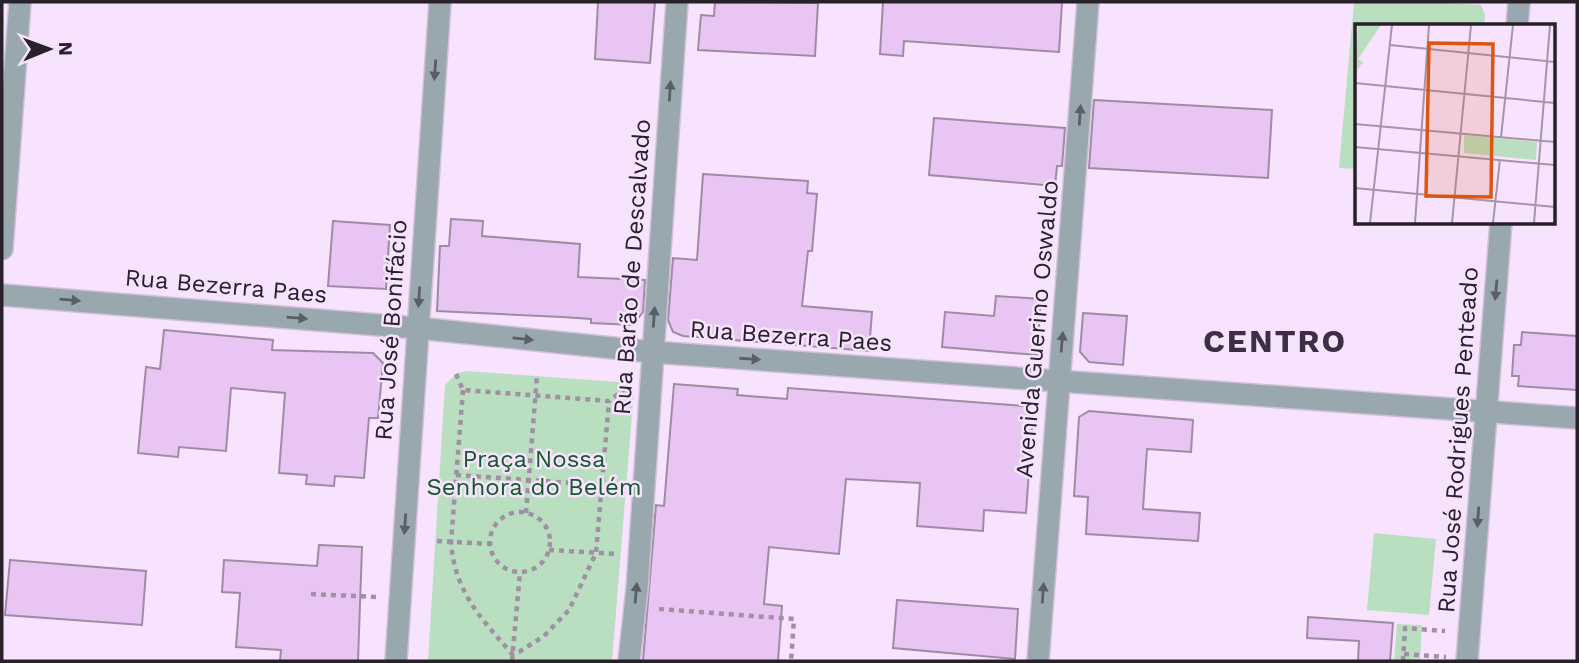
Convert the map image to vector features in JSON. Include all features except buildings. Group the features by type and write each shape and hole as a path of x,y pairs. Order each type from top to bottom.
{"street":[{"path":"2,249 20,2"},
{"name":"Rua José Bonifácio","path":"396,661 440,2"},
{"name":"Rua Barão de Descalvado","path":"629,661 637,589 677,2"},
{"name":"Avenida Guerino Oswaldo","path":"1038,661 1088,2"},
{"path":"1517,24 1518,2"},
{"name":"Rua José Rodrigues Penteado","path":"1467,660 1501,224"},
{"name":"Rua Bezerra Paes","path":"2,295 417,328 652,352 1577,418"}],"path":[{"path":"456,374 463,390 451,542 452,561 473,610 512,654"},
{"path":"526,513 537,376"},
{"path":"463,390 608,401 632,383"},
{"path":"512,654 544,636 569,610 596,552 608,401"},
{"path":"456,475 601,485"},
{"path":"526,513 536,516 548,531 549,550 538,566 520,572 503,566 492,553 491,544 492,535 501,520 509,515 526,513"},
{"path":"437,541 491,544"},
{"path":"549,550 620,555"},
{"path":"512,661 520,572"},
{"path":"311,594 400,598"},
{"path":"647,609 794,619 792,661"},
{"path":"1403,661 1405,628 1470,633"},
{"path":"1404,654 1467,660"}],"green space":[{"path":"1354,2 1481,5 1485,15 1484,24 1355,24 1355,169 1339,168"},
{"name":"Praça Nossa Senhora do Belém","path":"466,371 632,383 634,389 612,661 428,661 445,385 456,374"},
{"path":"1374,533 1436,539 1429,615 1367,610"},
{"path":"1397,624 1422,625 1420,661 1394,661"}],"district":[{"name":"CENTRO","path":"1275,341"}]}
